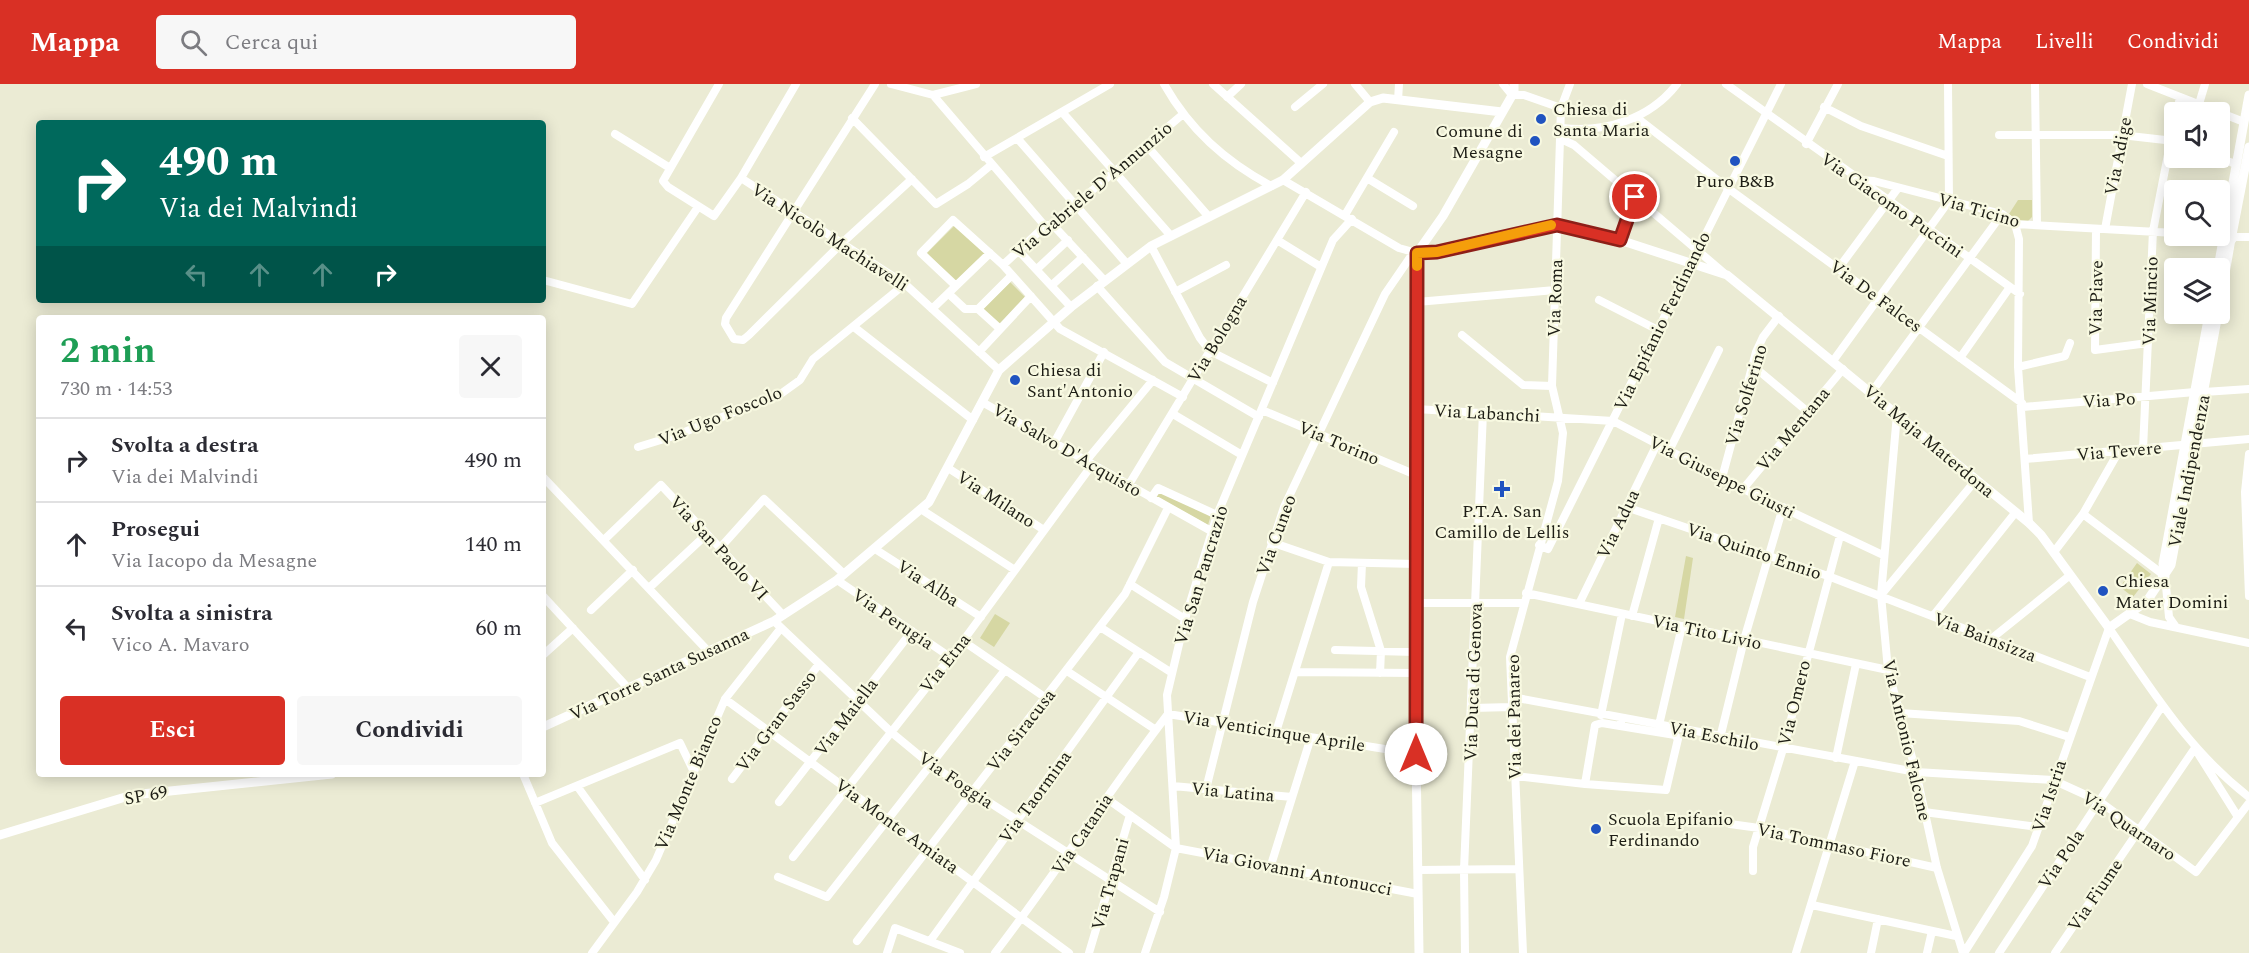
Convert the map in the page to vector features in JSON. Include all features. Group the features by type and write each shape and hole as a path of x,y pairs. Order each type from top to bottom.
{"main road":[{"path":"1419,953 1416,754 1417,253 1443,216 1512,95 1514,84"},
{"path":"2243,168 2244,122 2249,95"},
{"path":"840,577 922,510 939,486 999,370 1071,307 1151,246 1283,180 1370,102 1383,98 1502,112"},
{"path":"2230,220 2249,147"},
{"path":"1417,253 1437,252 1557,225"},
{"name":"Via Maja Materdona","path":"1557,225 1620,240 1727,275 2029,523 2054,552 2069,576 2109,627"},
{"name":"Viale Indipendenza","path":"2200,392 2209,324"},
{"name":"Viale Indipendenza","path":"2109,627 2147,601 2171,565 2190,444 2216,324"},
{"name":"Via Torre Santa Susanna","path":"546,727 708,651 778,625 783,615 840,577"},
{"name":"SP 69","path":"0,835 132,795 303,777"}],"street":[{"path":"719,84 663,181 668,187 698,207 717,214 741,178 796,84"},
{"path":"875,84 726,318 724,324 734,339 743,340 842,243 912,179"},
{"path":"891,84 908,86 933,95 976,84"},
{"path":"984,157 1110,84"},
{"path":"1164,84 1182,115 1228,160 1271,186"},
{"path":"1213,84 1300,163"},
{"path":"1227,97 1241,84"},
{"path":"1295,106 1323,84"},
{"path":"1355,84 1370,102"},
{"path":"1398,100 1399,84"},
{"path":"1503,84 1512,95 1524,95 1561,108 1570,84"},
{"path":"1562,128 1602,126 1635,118 1668,95 1677,84"},
{"name":"Via Giacomo Puccini","path":"1726,84 1806,144 2020,294"},
{"name":"Via Epifanio Ferdinando","path":"1539,545 1548,549 1780,84"},
{"path":"1806,144 1838,84"},
{"path":"1833,361 1949,201 1947,84"},
{"path":"2035,84 2037,225"},
{"name":"Via Adige","path":"2100,229 2132,84"},
{"path":"2147,84 2194,102"},
{"path":"2200,102 2205,84"},
{"name":"Via Torino","path":"933,95 991,165 1048,225 1068,240 1083,257 1154,352 1165,362 1260,413 1318,434 1416,475"},
{"path":"2179,102 2180,97"},
{"path":"1824,107 1862,126 1948,156"},
{"name":"Via Roma","path":"1558,417 1552,386 1561,108"},
{"path":"1062,112 1171,236"},
{"name":"Via Gabriele D'Annunzio","path":"1003,265 1018,250 1182,115"},
{"path":"2230,116 2244,122"},
{"path":"852,118 936,204 968,184 991,165"},
{"name":"Via De Falces","path":"1635,118 2022,405"},
{"name":"Via San Pancrazio","path":"1145,953 1160,912 1176,848 1167,695 1185,619 1211,531 1333,240 1394,132"},
{"path":"615,134 670,168"},
{"path":"1999,135 2121,135 2164,139"},
{"path":"1017,138 1127,264"},
{"name":"Via Maja Materdona","path":"1561,139 1574,146 1727,275"},
{"path":"1146,145 1209,217"},
{"name":"Via Mincio","path":"2143,448 2153,231 2167,168"},
{"name":"Via Nicolò Machiavelli","path":"741,178 905,284 999,370"},
{"path":"1367,178 1413,206"},
{"path":"1283,180 1399,248 1417,253"},
{"name":"Via Ticino","path":"1857,180 2002,214 2015,224 2164,232"},
{"path":"1838,269 1898,188"},
{"name":"Via Bologna","path":"1128,486 1306,192"},
{"path":"1620,240 1635,197"},
{"path":"546,281 632,304 698,207"},
{"path":"1871,393 2002,214"},
{"path":"956,286 921,253 953,220 1003,265 1060,329 1183,397"},
{"path":"2015,224 2019,239 2018,367 2029,523"},
{"name":"Via Piave","path":"2100,229 2095,350 2148,343"},
{"path":"2230,236 2249,237"},
{"path":"1037,269 1068,240"},
{"path":"1277,240 1321,267"},
{"path":"1151,246 1174,292 1210,351 1273,383"},
{"path":"1018,250 1071,307"},
{"name":"Via Cuneo","path":"1206,789 1253,602 1284,507 1385,294 1411,256 1417,253"},
{"path":"932,309 990,254"},
{"path":"1053,285 1083,257"},
{"path":"1174,292 1226,265"},
{"path":"978,309 1012,275"},
{"name":"Via Ugo Foscolo","path":"638,447 677,435 782,393 800,380 813,359 905,284"},
{"path":"1960,358 2010,287"},
{"path":"1417,302 1555,290"},
{"path":"949,294 965,309 978,309 999,328"},
{"path":"979,352 1031,296"},
{"path":"1599,300 1658,330"},
{"name":"Via Solferino","path":"1722,477 1752,365 1763,337 1779,316"},
{"path":"854,327 973,420"},
{"path":"1462,334 1522,385 1552,386"},
{"path":"2018,367 2066,356 2070,343"},
{"path":"1669,451 1719,350"},
{"path":"1054,443 1104,352"},
{"path":"1752,365 1808,412"},
{"name":"Via Mentana","path":"1743,489 1844,369"},
{"name":"Via Etna","path":"793,857 963,641 1044,530 1089,463 1153,380"},
{"name":"Via Po","path":"2022,405 2249,389"},
{"name":"Via Salvo D'Acquisto","path":"982,402 1211,531"},
{"name":"Via Labanchi","path":"1416,409 1558,417"},
{"name":"Via Duca di Genova","path":"1465,953 1464,870 1483,412"},
{"path":"1173,414 1242,455"},
{"name":"Via Antonio Falcone","path":"1896,414 1882,555 1881,596 1888,670 1916,772 1936,868 1956,936 1964,953"},
{"name":"Via Giuseppe Giusti","path":"1558,417 1613,421 1743,489 1882,555"},
{"name":"Via dei Panareo","path":"1523,953 1510,657 1558,481 1563,433 1558,417"},
{"name":"Via Tevere","path":"2025,459 2249,439"},
{"name":"Via Adua","path":"1579,604 1657,444"},
{"path":"2054,552 2083,514 2119,451"},
{"path":"2249,454 2245,492 2249,596"},
{"name":"Via Milano","path":"948,468 1044,530"},
{"path":"546,480 708,651"},
{"path":"1881,596 1976,481"},
{"name":"Via San Paolo VI","path":"604,540 661,485 783,615"},
{"name":"Via Salvo D'Acquisto","path":"1151,498 1158,488 1217,515"},
{"name":"Via Perugia","path":"720,548 764,499 840,577 950,657"},
{"name":"Via Quinto Ennio","path":"1626,507 1769,555 1881,596"},
{"path":"1720,738 1744,640 1783,507"},
{"name":"Via Siracusa","path":"857,941 1100,627 1130,584 1168,508"},
{"path":"922,510 1015,570"},
{"path":"1933,616 2015,513"},
{"path":"2083,514 2165,576 2169,616 2176,627"},
{"path":"1632,616 1659,518"},
{"path":"649,588 707,534"},
{"name":"Via Omero","path":"1753,871 1753,847 1783,749 1840,536"},
{"path":"1271,542 1329,562 1416,564"},
{"name":"Via Alba","path":"875,549 981,617"},
{"path":"1276,732 1329,562"},
{"path":"1362,563 1361,587 1381,651 1380,673"},
{"path":"591,610 633,570"},
{"path":"1991,639 1999,630 2069,576"},
{"path":"1130,584 1185,619"},
{"name":"Via Tito Livio","path":"1526,593 1888,670"},
{"name":"Via Bainsizza","path":"1881,596 2090,677"},
{"path":"546,599 628,688"},
{"path":"1416,603 1524,603"},
{"path":"1601,716 1622,614"},
{"path":"2130,614 2249,643"},
{"name":"Via Foggia","path":"778,625 891,732 931,765 1160,912"},
{"name":"Via Monte Bianco","path":"592,953 645,880 665,840 725,699 778,625"},
{"path":"1659,725 1682,626"},
{"path":"1100,627 1172,673"},
{"path":"2109,627 2162,706 2197,751 2221,776 2249,797"},
{"name":"Via Istria","path":"1964,953 2032,846 2109,627"},
{"path":"546,652 573,628"},
{"name":"Via Maiella","path":"779,802 812,763 912,631"},
{"path":"963,641 1046,698"},
{"path":"1335,651 1416,652"},
{"name":"Via Taormina","path":"930,941 1139,652"},
{"name":"Via Gran Sasso","path":"732,779 819,664"},
{"path":"1836,758 1856,664"},
{"path":"778,877 827,897 1005,670"},
{"path":"1067,671 1156,730"},
{"path":"1295,672 1416,673"},
{"name":"Via Eschilo","path":"1512,697 1621,722 1659,725 1720,738 1916,772"},
{"name":"Via Monte Amiata","path":"725,699 1069,953"},
{"name":"Via Pola","path":"1999,953 2162,706"},
{"path":"1472,708 1512,707"},
{"path":"1900,713 2019,721 2069,737"},
{"name":"Via Venticinque Aprile","path":"1168,714 1416,754"},
{"name":"Via Catania","path":"995,953 1070,854 1106,798 1168,714"},
{"path":"1515,776 1585,784 1666,790 1678,739 1675,735 1621,722 1595,725 1585,784"},
{"path":"1271,865 1311,737"},
{"path":"535,803 680,743 693,770"},
{"path":"2197,751 2200,760 2238,817 2249,803"},
{"name":"Via Fiume","path":"2055,953 2197,751"},
{"path":"1796,953 1855,761"},
{"name":"Via Quarnaro","path":"1916,772 2054,780 2099,801 2138,832 2196,872 2238,817"},
{"path":"524,777 552,843 614,922"},
{"path":"577,786 645,880"},
{"name":"Via Latina","path":"1173,786 1292,797"},
{"path":"1106,798 1176,848"},
{"path":"1924,812 2038,827"},
{"name":"Via Trapani","path":"1089,953 1112,882 1130,815"},
{"name":"Via Tommaso Fiore","path":"1731,824 1760,828 1936,868"},
{"name":"Via Giovanni Antonucci","path":"1176,848 1418,894"},
{"path":"1418,870 1519,869"},
{"path":"1812,904 1956,936"},
{"path":"1871,953 1878,919"},
{"path":"899,953 888,951 895,928 960,953"},
{"path":"1926,953 1932,930"}],"green space":[{"path":"2018,200 2032,200 2032,217 2027,222 2018,221 2009,214"},
{"path":"955,225 986,252 955,282 927,253"},
{"path":"1010,282 1025,297 999,324 983,309"},
{"path":"1159,492 1211,515 1208,525 1156,496"},
{"path":"1686,556 1693,558 1684,619 1675,617"},
{"path":"2137,563 2151,574 2133,597 2120,587"},
{"path":"995,614 1010,623 994,647 980,638"}],"slow traffic":[{"path":"1417,266 1417,253 1437,252 1551,225"}],"place":[{"name":"Chiesa di Santa Maria","path":"1541,119"},
{"name":"Comune di Mesagne","path":"1535,141"},
{"name":"Puro B&B","path":"1735,161"},
{"name":"Chiesa di Sant'Antonio","path":"1015,380"},
{"name":"P.T.A. San Camillo de Lellis","path":"1502,489"},
{"name":"Chiesa Mater Domini","path":"2103,591"},
{"name":"Scuola Epifanio Ferdinando","path":"1596,829"}],"route":[{"path":"1416,754 1417,253 1437,252 1557,225 1586,230 1620,240 1635,197"}]}
